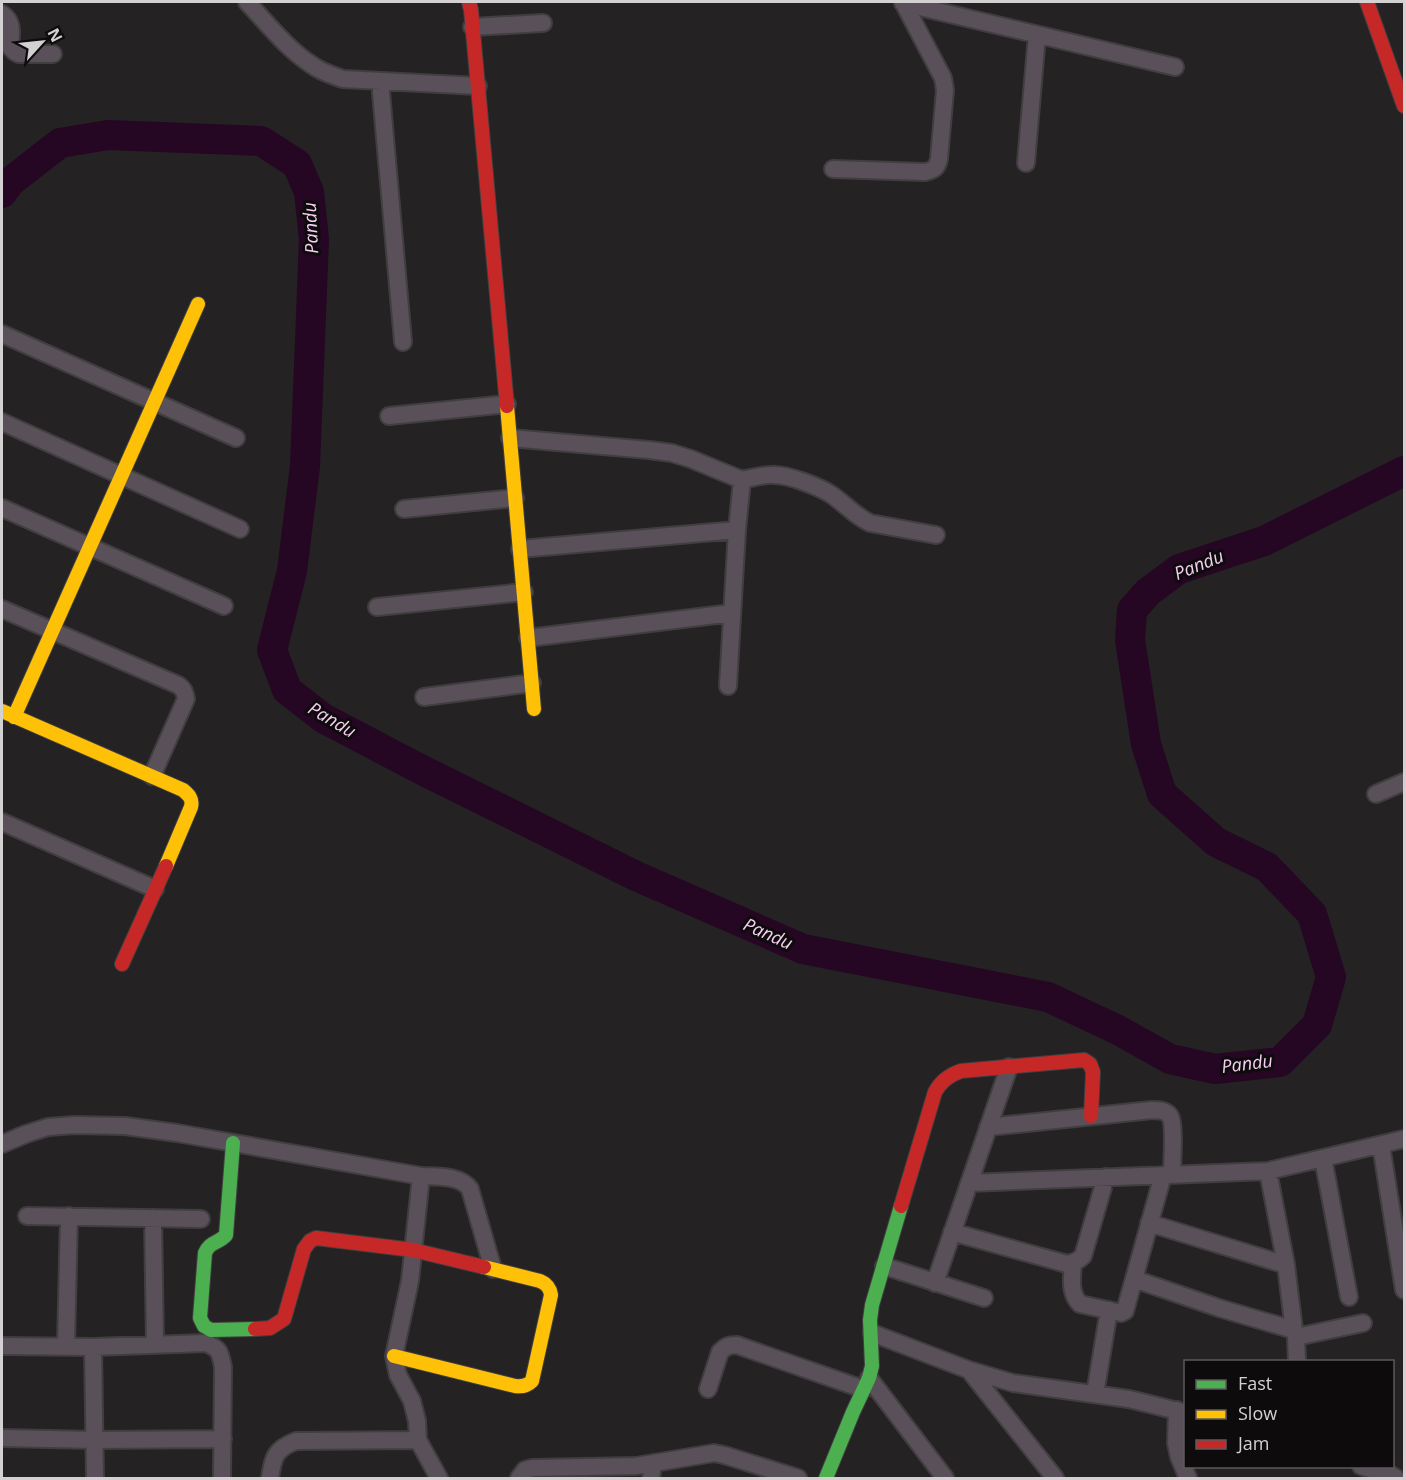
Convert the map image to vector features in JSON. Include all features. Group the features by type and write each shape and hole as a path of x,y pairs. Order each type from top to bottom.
{"street":[{"path":"247,2 296,53 326,74 343,79 477,86"},
{"path":"469,2 534,709"},
{"path":"903,2 1175,67"},
{"path":"833,169 925,172 937,167 945,90 943,78 903,2"},
{"path":"1367,2 1404,106"},
{"path":"2,14 10,22 12,30 10,47 15,52 53,54"},
{"path":"472,27 543,23"},
{"path":"1026,163 1037,35"},
{"path":"380,81 403,342"},
{"path":"122,964 193,804 191,796 152,776 8,714 52,631 198,304"},
{"path":"2,333 236,438"},
{"path":"389,416 507,404"},
{"path":"2,422 240,529"},
{"path":"510,438 672,453 742,480 782,476 820,488 860,519 870,523 936,535"},
{"path":"728,686 742,480"},
{"path":"404,509 515,498"},
{"path":"2,508 224,606"},
{"path":"520,549 737,530"},
{"path":"377,607 524,592"},
{"path":"2,609 182,688 186,699 152,776"},
{"path":"528,638 732,613"},
{"path":"424,697 532,683"},
{"path":"1376,794 1404,782"},
{"path":"2,822 155,889"},
{"path":"831,1476 872,1366 870,1320 872,1305 935,1092 941,1081 960,1071 1084,1060 1090,1064 1093,1072 1090,1116"},
{"path":"935,1282 1009,1066"},
{"path":"988,1127 1152,1110 1162,1110 1170,1116 1172,1126 1167,1174 1149,1223 1125,1311 1121,1313 1080,1304 1071,1289 1073,1263"},
{"path":"2,1144 48,1126 125,1126 421,1176 460,1180 470,1189 493,1269"},
{"path":"969,1183 1268,1171 1404,1139"},
{"path":"233,1143 226,1235 223,1239 211,1243 205,1253 200,1318 206,1328 211,1330 268,1329 279,1324 284,1319 304,1249 307,1242 313,1238 413,1250 540,1281 547,1284 550,1289 551,1295 532,1381 529,1385 515,1386 394,1356"},
{"path":"1381,1145 1398,1205 1404,1290"},
{"path":"1323,1158 1349,1297"},
{"path":"1268,1171 1286,1265 1297,1360"},
{"path":"421,1176 410,1281 394,1356 398,1375 412,1401 417,1421 418,1440 439,1479"},
{"path":"952,1232 1067,1264 1073,1263 1083,1256 1106,1177"},
{"path":"27,1215 201,1219"},
{"path":"66,1346 69,1216"},
{"path":"153,1218 155,1344"},
{"path":"1149,1223 1286,1265"},
{"path":"884,1266 984,1298"},
{"path":"1134,1279 1295,1333 1363,1323"},
{"path":"1095,1394 1109,1310"},
{"path":"872,1333 969,1370 1013,1383 1129,1398 1181,1412 1176,1443 1188,1479"},
{"path":"2,1346 93,1347 206,1343 216,1347 223,1366 222,1479"},
{"path":"708,1389 720,1352 730,1345 737,1345 866,1384 945,1479"},
{"path":"93,1347 95,1479"},
{"path":"969,1370 1054,1479"},
{"path":"2,1438 223,1439"},
{"path":"270,1479 272,1462 276,1454 296,1441 418,1440"},
{"path":"519,1479 525,1470 532,1468 619,1467 652,1471 714,1454 724,1455 798,1479"},
{"path":"1365,1468 1393,1476 1396,1479"}],"waterway":[{"name":"Pandu","path":"2,193 10,182 60,143 108,135 261,141 297,164 309,192 314,239 305,466 292,571 272,650 287,690 323,718 422,770 636,876 803,949 1048,997 1118,1030 1170,1059 1215,1069 1280,1062 1317,1025 1331,977 1312,914 1267,867 1216,842 1162,794 1146,744 1130,640 1132,610 1148,592 1179,569 1264,541 1404,471"}],"traffic: fast":[{"path":"233,1143 226,1235 209,1246 205,1253 200,1318 204,1326 211,1330 255,1329"},
{"path":"826,1478 869,1378 872,1366 870,1320 872,1305 901,1206"}],"traffic: slow":[{"path":"14,717 198,304"},
{"path":"507,406 534,709"},
{"path":"2,711 183,790 191,799 191,807 166,866"},
{"path":"394,1356 515,1386 524,1386 532,1381 551,1295 550,1290 540,1281 484,1267"}],"traffic: jam":[{"path":"469,2 507,406"},
{"path":"1367,2 1404,106"},
{"path":"122,964 166,866"},
{"path":"901,1206 935,1092 953,1074 961,1071 1084,1060 1090,1064 1093,1072 1091,1116"},
{"path":"255,1329 270,1328 284,1319 304,1249 310,1241 316,1238 413,1250 484,1267"}]}
